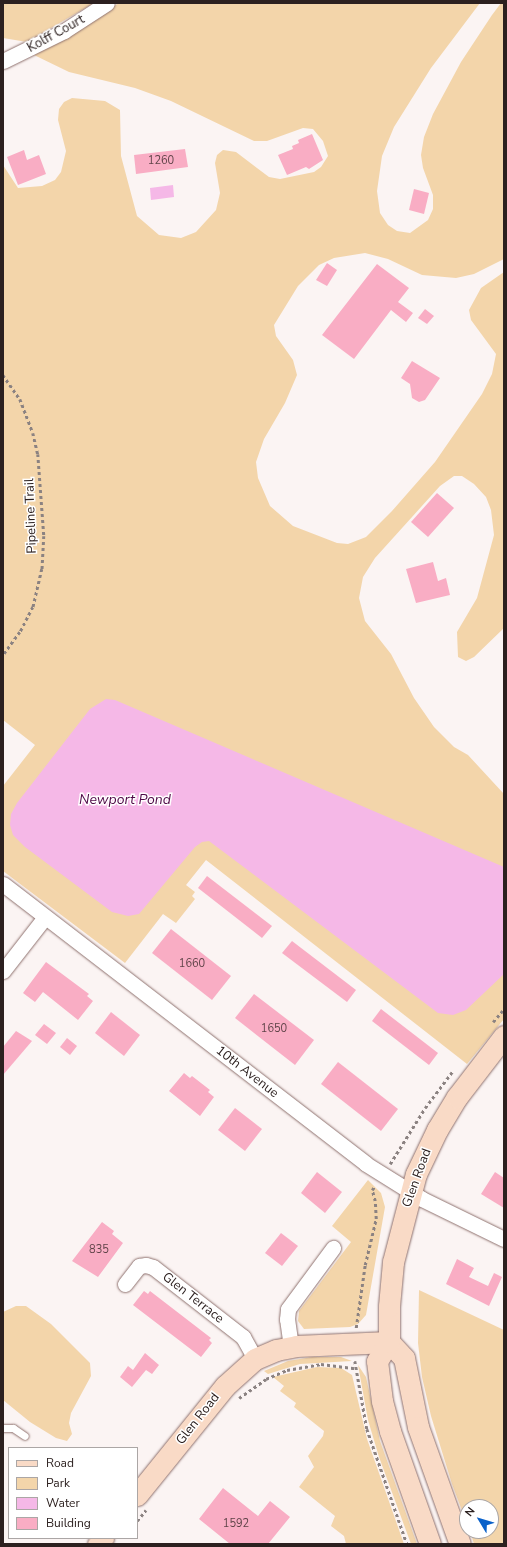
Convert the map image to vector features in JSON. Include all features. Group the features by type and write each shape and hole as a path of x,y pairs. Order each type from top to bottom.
{"street":[{"name":"Kolff Court","path":"3,61 64,31 107,3"},
{"name":"10th Avenue","path":"3,884 366,1164 410,1192 504,1239"},
{"path":"3,971 45,917"},
{"name":"Glen Road","path":"138,1494 224,1386 255,1359 291,1347 389,1342 391,1276 410,1192 421,1163 444,1117 504,1036"},
{"path":"291,1347 287,1319 289,1306 333,1248"},
{"name":"Glen Terrace","path":"125,1284 139,1266 153,1267 241,1335 255,1359"},
{"path":"430,1544 394,1444 382,1401 377,1361 389,1342 404,1358 418,1427 460,1544"}],"lane":[{"path":"3,1428 13,1428 24,1436"}],"path":[{"name":"Pipeline Trail","path":"3,375 20,399 33,433 38,454 44,536 42,569 33,607 20,632 3,654"},
{"path":"393,1160 422,1112 447,1080"},
{"path":"356,1321 376,1219 376,1207 372,1190"},
{"path":"235,1402 266,1379 287,1370 321,1364 355,1368 370,1441 408,1544"}],"green space":[{"path":"3,3 94,3 27,42 3,38"},
{"path":"119,3 480,3 431,68 394,127 382,156 377,191 380,213 388,225 397,231 410,233 428,220 433,209 433,195 423,168 421,155 424,137 433,114 461,62 492,15 501,3 504,3 504,259 474,274 456,278 422,275 388,259 365,253 334,258 319,265 298,286 274,325 276,336 293,360 297,375 285,403 264,439 256,462 258,478 270,506 293,526 337,543 348,544 366,537 392,511 435,462 482,394 492,374 496,354 471,320 469,310 481,288 504,272 504,628 474,657 466,661 458,657 457,632 477,598 494,535 491,510 486,497 474,484 462,476 454,476 440,486 375,558 363,577 359,598 365,621 391,654 414,698 434,727 454,747 468,755 504,794 504,1019 467,1064 206,860 186,885 195,892 192,896 195,899 176,923 163,914 125,963 3,871 3,786 35,745 3,720 3,165 18,188 42,186 55,180 61,172 66,151 58,120 59,109 64,102 72,98 105,101 120,110 121,156 137,216 159,235 181,238 196,232 216,210 220,193 215,163 217,155 223,150 236,152 269,177 280,179 314,172 321,167 328,156 323,141 313,129 303,128 267,141 254,141 171,101 135,88 69,72 34,55"},
{"path":"368,1180 381,1193 385,1207 366,1315 358,1324 350,1327 304,1329 298,1321 299,1311 351,1242 332,1226"},
{"path":"419,1290 504,1330 504,1544 474,1544 472,1539 499,1539 499,1499 459,1499 459,1503 431,1416 422,1377 418,1343"},
{"path":"16,1306 26,1306 51,1324 90,1363 91,1376 71,1413 69,1423 72,1434 67,1441 56,1438 30,1422 3,1400 3,1312"},
{"path":"312,1357 341,1357 352,1361 300,1364 268,1374 264,1371 288,1361"},
{"path":"358,1365 366,1377 380,1441 417,1544 411,1544 379,1457 368,1420"},
{"path":"317,1367 341,1368 352,1375 367,1439 404,1544 346,1544 344,1536 331,1526 335,1516 299,1487 314,1467 308,1456 323,1436 324,1431 294,1407 296,1403 280,1391 284,1386 273,1377"}],"water":[{"path":"173,185 174,197 151,200 150,188"},
{"name":"Newport Pond","path":"106,699 115,700 504,867 504,974 466,1010 453,1015 438,1013 209,841 202,842 195,847 139,914 128,916 112,912 25,847 13,835 10,825 11,814 17,803 90,709"}],"building":[{"path":"312,134 323,160 309,169 306,167 287,175 278,155 293,149 292,146 299,143 298,140"},
{"path":"185,149 188,167 136,174 134,155"},
{"path":"24,150 27,160 39,155 46,174 18,185 7,157"},
{"path":"414,189 429,193 424,214 409,210"},
{"path":"327,263 337,270 327,286 316,280"},
{"path":"377,264 409,288 398,302 413,313 406,322 391,310 354,359 322,335"},
{"path":"425,309 434,316 427,324 418,318"},
{"path":"412,361 440,378 425,400 419,402 412,398 410,384 401,378"},
{"path":"437,493 454,508 428,537 411,522"},
{"path":"433,562 438,581 446,578 450,595 416,603 406,569"},
{"path":"207,876 272,926 262,938 198,888"},
{"path":"171,929 231,976 212,1000 152,953"},
{"path":"292,941 356,990 347,1002 282,953"},
{"path":"46,962 89,994 87,996 93,1001 78,1020 43,992 35,1002 23,993"},
{"path":"254,994 314,1040 295,1065 235,1018"},
{"path":"381,1009 438,1053 429,1065 372,1021"},
{"path":"111,1012 140,1035 124,1056 95,1033"},
{"path":"44,1024 56,1033 47,1044 35,1035"},
{"path":"16,1031 32,1041 3,1075 3,1047"},
{"path":"67,1038 77,1046 70,1055 60,1047"},
{"path":"338,1062 398,1109 381,1131 321,1084"},
{"path":"184,1073 190,1078 192,1076 210,1090 208,1092 214,1097 200,1116 169,1091"},
{"path":"235,1108 262,1129 245,1151 218,1130"},
{"path":"317,1172 342,1192 325,1213 301,1193"},
{"path":"495,1172 504,1178 504,1208 481,1194"},
{"path":"102,1222 114,1231 112,1234 123,1243 98,1277 72,1261"},
{"path":"281,1233 298,1246 282,1266 265,1253"},
{"path":"457,1259 474,1268 469,1277 488,1286 494,1273 502,1277 489,1306 446,1284"},
{"path":"144,1291 148,1294 150,1291 211,1338 209,1340 212,1343 201,1357 133,1305"},
{"path":"145,1353 159,1365 152,1374 146,1370 132,1387 120,1377 128,1366 133,1370"},
{"path":"223,1488 258,1516 270,1501 290,1517 268,1544 230,1544 199,1519"}]}
